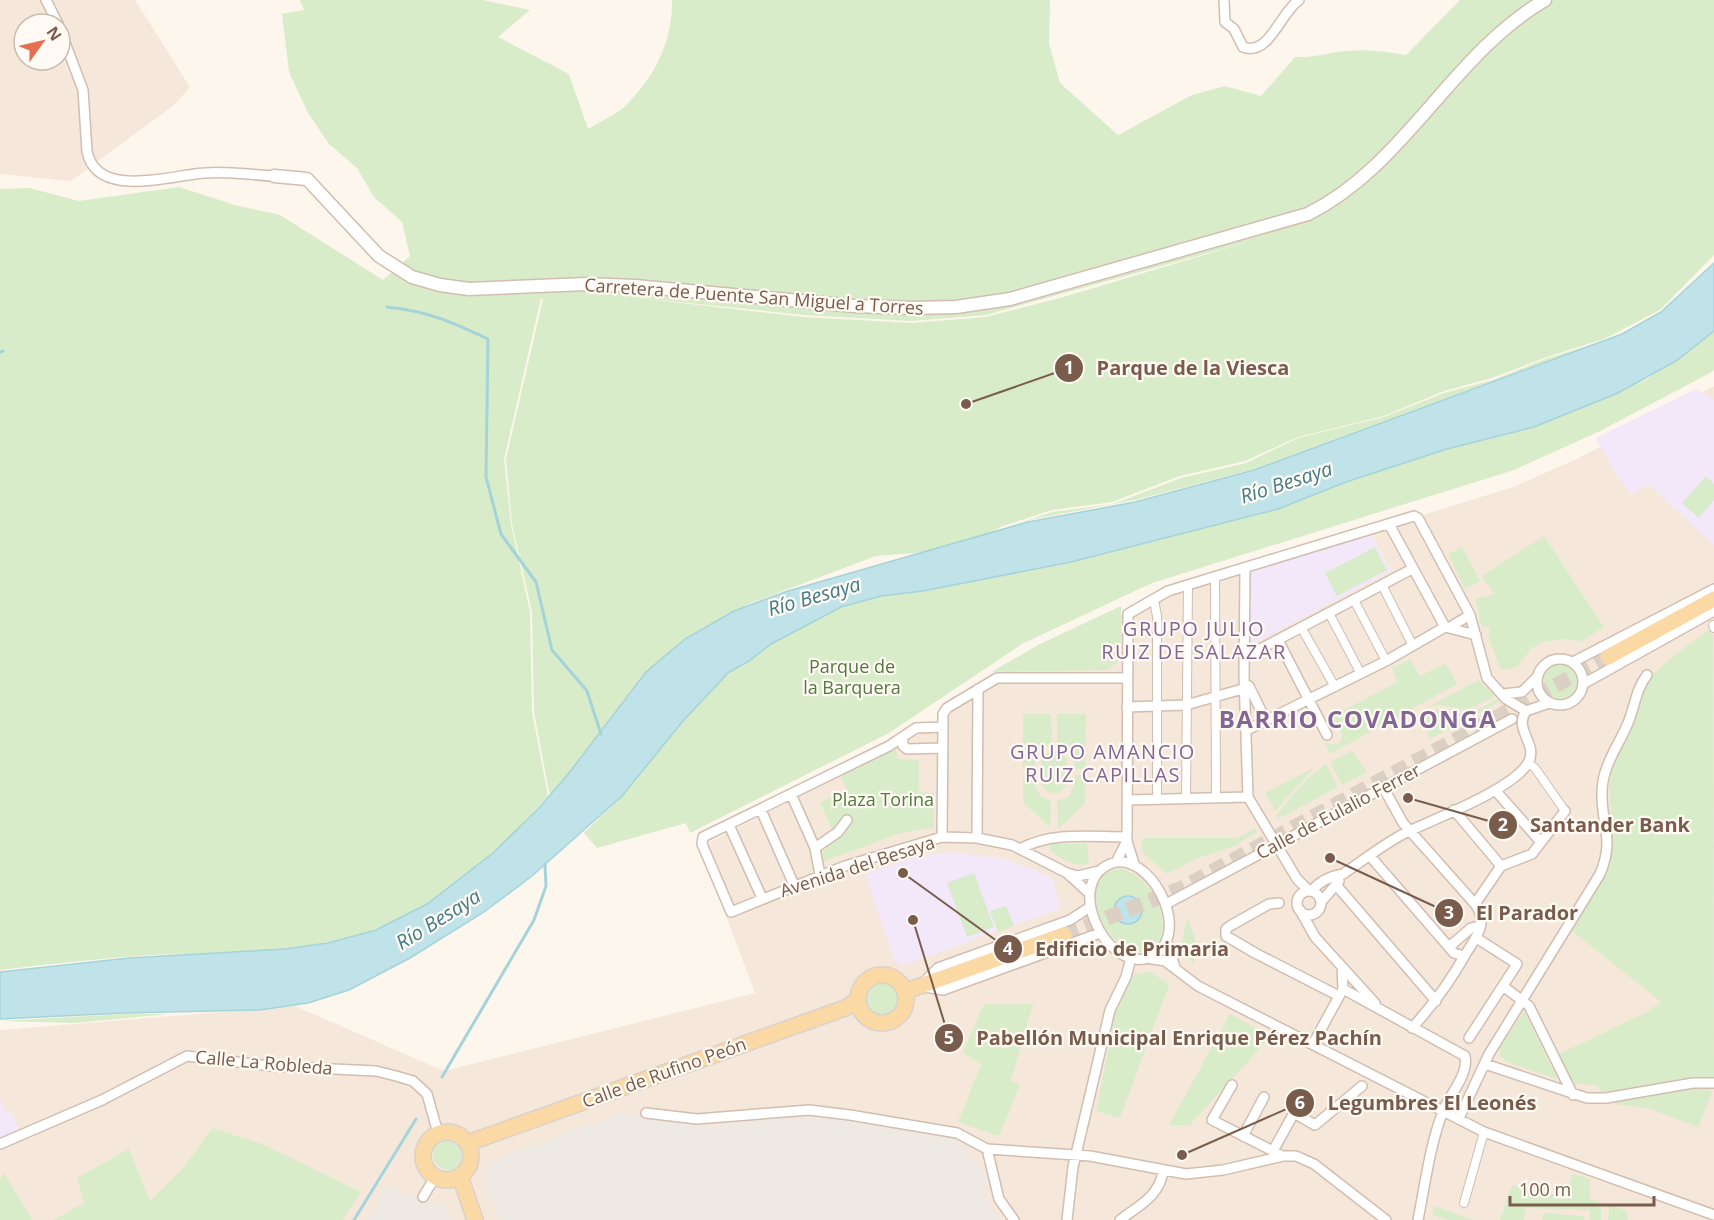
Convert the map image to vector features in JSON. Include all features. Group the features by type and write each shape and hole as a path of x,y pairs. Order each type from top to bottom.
{"main road":[{"path":"1608,657 1714,599"},
{"path":"913,989 893,977 878,975 865,982 860,1006 874,1022 890,1022 899,1017 913,989 1064,935"},
{"name":"Calle de Rufino Peón","path":"469,1147 845,1008 860,1006"},
{"path":"452,1132 469,1147 470,1164 456,1178 435,1177 426,1166 423,1156 428,1142 438,1133 452,1132"},
{"path":"456,1178 465,1220"},
{"path":"456,1178 475,1220"}],"street":[{"path":"1224,0 1225,22 1234,29 1243,47 1256,49 1266,41 1287,10 1299,0"},
{"name":"Carretera de Puente San Miguel a Torres","path":"72,61 83,90 88,159 102,174 131,181 206,173 308,179 379,256 412,277 440,285 472,288 586,284 855,306 934,308 978,304 1083,279 1308,214 1327,204 1358,181 1489,45 1545,0"},
{"path":"1174,967 1167,942 1169,924 1166,904 1152,880 1134,864 1127,839 1128,614 1168,591 1245,570 1414,516 1418,518 1470,615 1487,678 1506,699 1526,711"},
{"path":"1389,524 1412,569 1448,627 1476,635"},
{"path":"1245,657 1412,569"},
{"path":"1245,570 1244,675 1248,797 1296,879 1318,895 1319,906 1314,928 1320,942"},
{"path":"1215,578 1216,798"},
{"path":"1186,798 1188,585"},
{"path":"1382,585 1413,646"},
{"path":"1573,662 1714,589"},
{"path":"1154,600 1157,616 1157,799"},
{"path":"1354,600 1386,661"},
{"path":"1583,684 1714,611"},
{"path":"1329,613 1361,674"},
{"path":"1247,730 1309,701 1470,615"},
{"path":"1302,627 1335,687"},
{"path":"1278,640 1327,735"},
{"path":"1298,899 1302,893 1310,891 1330,876 1343,874 1409,831 1495,790 1520,773 1528,763 1531,749 1521,722 1526,711 1549,703 1564,705 1573,701 1580,693 1583,684 1581,672 1573,662 1562,658 1551,660 1541,667 1537,677 1522,692 1503,694"},
{"path":"1244,675 1266,722"},
{"path":"1459,1118 1485,1064 1592,890 1607,857 1607,830 1602,792 1604,779 1632,712 1639,685 1647,675"},
{"path":"1537,677 1540,695 1549,703"},
{"path":"942,837 943,714 947,708 998,678 1126,678"},
{"path":"1127,707 1186,705 1245,688"},
{"path":"977,838 978,689"},
{"name":"Calle de Eulalio Ferrer","path":"1166,904 1512,719"},
{"path":"762,898 729,825 903,737 916,728 943,727"},
{"path":"903,737 903,746 907,749 942,748"},
{"path":"1475,904 1501,866 1532,854 1565,811 1535,768 1528,763"},
{"path":"1383,788 1409,831 1475,904 1480,914 1478,939 1464,956 1459,970 1412,1028"},
{"path":"1495,790 1540,842"},
{"path":"791,794 815,848 820,875"},
{"path":"1128,800 1248,797"},
{"path":"761,810 794,885"},
{"path":"1454,810 1501,866"},
{"path":"815,848 838,832 847,820"},
{"name":"Avenida del Besaya","path":"729,825 703,837 702,844 730,912 820,875 942,837 977,838 1020,849 1067,873"},
{"path":"1020,849 1039,839 1054,837 1127,839"},
{"path":"1116,862 1127,839"},
{"path":"1370,856 1454,953 1464,956"},
{"path":"1067,873 1082,876 1099,871 1116,862 1134,864"},
{"path":"1099,871 1089,893 1090,907 1101,933 1117,951 1131,958 1162,959 1197,986 1484,1132 1714,1215"},
{"path":"1067,873 1089,893"},
{"path":"1300,910 1307,914 1319,906 1343,874"},
{"path":"1296,879 1300,910 1310,931 1382,1012"},
{"path":"1336,886 1436,1001"},
{"path":"1278,903 1269,904 1230,926 1226,929 1226,936 1255,954 1341,992 1465,1056 1464,1070 1443,1110 1418,1220"},
{"path":"913,989 938,968 1070,920 1090,907"},
{"path":"1449,947 1471,928 1479,926"},
{"path":"913,989 943,990 1101,933"},
{"path":"1468,1038 1518,964 1478,939"},
{"path":"1147,958 1161,950 1167,942"},
{"path":"1067,1220 1076,1155 1112,1002 1126,977 1131,958"},
{"path":"1313,1044 1341,992 1342,966"},
{"path":"1503,986 1523,999 1529,1006 1573,1095"},
{"name":"Calle La Robleda","path":"0,1144 102,1100 187,1056 270,1066 376,1071 413,1081 427,1094 438,1133"},
{"path":"1485,1064 1587,1098 1606,1098 1693,1083 1714,1083"},
{"path":"1232,1085 1212,1120 1283,1156 1306,1160 1386,1220"},
{"path":"1273,1151 1294,1113 1315,1125 1362,1086"},
{"path":"1243,1136 1264,1097"},
{"path":"646,1113 697,1119 809,1110 957,1132 987,1149 1076,1155 1164,1171 1204,1173 1283,1156"},
{"path":"1464,1203 1484,1132"},
{"path":"987,1149 999,1199 1014,1220"},
{"path":"1120,1220 1155,1195 1164,1171"},
{"path":"423,1197 435,1177"}],"shaded area":[{"path":"0,0 135,0 190,87 174,105 71,181 0,174"},
{"path":"1714,386 1714,1220 0,1220 0,1030 295,1006 444,1071 755,993 700,847 893,749 931,727 1016,665 1136,607 1166,595 1513,487 1579,458"},
{"path":"1696,389 1714,399 1714,545 1648,484 1631,494 1615,473 1596,438"},
{"path":"1371,534 1391,571 1255,643 1250,640 1249,576 1254,571"},
{"path":"950,852 1001,858 1035,870 1053,880 1061,908 904,965 895,962 865,874 921,856"},
{"path":"0,1099 6,1113 11,1111 20,1131 0,1140"},
{"path":"621,1113 707,1126 810,1115 952,1139 963,1144 983,1169 988,1179 989,1207 1003,1220 499,1220 486,1191 486,1169 504,1156"},
{"path":"386,1186 447,1207 452,1220 368,1220"}],"green space":[{"path":"300,0 483,0 530,10 498,37 569,74 588,129 624,107 653,72 669,30 672,0 1050,0 1049,43 1060,83 1118,135 1192,95 1225,86 1261,96 1295,57 1355,50 1406,55 1460,0 1714,0 1714,255 1660,310 1604,339 1492,378 1444,391 1384,416 1298,437 1245,461 1180,476 1112,502 1052,510 1003,526 953,550 876,556 746,605 707,639 552,808 534,712 532,612 512,524 506,459 543,299 541,298 504,459 511,524 530,612 532,712 548,796 494,852 453,886 409,914 358,935 301,947 271,950 134,956 0,970 0,189 29,188 79,201 179,187 235,205 280,215 383,280 410,256 402,222 374,197 357,168 329,144 308,113 289,72 282,14 304,10","holes":["1251,241 1060,298 986,317 911,323 804,317 621,296 804,315 911,321 986,315"]},
{"name":"Parque de la Barquera","path":"1714,331 1714,370 1710,373 1600,431 1514,470 1152,583 1022,644 889,733 690,833 686,823 597,848 584,833 622,796 683,721 729,672 749,661 771,644 841,607 881,596 923,591 1071,562 1278,509 1346,482 1447,449 1534,427 1618,393 1649,378"},
{"path":"1597,343 1254,469 1135,500 1034,519 996,531 1052,512 1113,504 1181,478 1246,463 1298,438 1384,417 1444,393 1493,380 1548,358"},
{"path":"1706,476 1714,484 1714,500 1699,518 1682,503"},
{"path":"1544,536 1604,627 1582,641 1563,639 1542,642 1531,649 1517,667 1501,670 1487,634 1490,633 1488,626 1482,627 1475,599 1494,594 1482,576"},
{"path":"1375,547 1387,570 1337,596 1325,573"},
{"path":"1462,547 1480,581 1465,589 1448,554"},
{"path":"1121,606 1121,659 1108,670 991,672 1040,644"},
{"path":"1713,628 1714,1077 1694,1077 1600,1093 1598,1086 1573,1083 1559,1054 1645,1013 1661,1002 1571,930 1595,891 1609,859 1612,831 1609,788 1612,768 1619,742 1635,702 1652,676 1678,653"},
{"path":"1410,659 1420,676 1446,663 1457,684 1330,754 1324,742 1336,745 1342,740 1342,733 1337,727 1326,726 1322,722 1397,682 1392,668"},
{"path":"1560,665 1572,670 1577,682 1572,694 1560,699 1548,694 1543,682 1548,670"},
{"path":"1478,680 1495,696 1467,710 1441,705 1428,707"},
{"path":"1497,699 1499,702 1430,739 1420,715 1432,710 1466,714"},
{"path":"1023,714 1051,714 1052,743 1037,753 1034,769 1023,769"},
{"path":"1057,714 1086,714 1085,769 1075,769 1069,749 1057,743"},
{"name":"Plaza Torina","path":"896,748 898,759 919,760 919,792 934,793 934,827 901,833 822,862 824,850 836,838 820,803 847,789 841,776"},
{"path":"1051,750 1059,751 1067,759 1066,786 1057,794 1046,791 1041,784 1042,758"},
{"path":"1352,751 1367,772 1342,785 1330,762"},
{"path":"1326,764 1338,787 1278,819 1276,815 1306,780"},
{"path":"1314,768 1275,811 1265,793"},
{"path":"1023,775 1034,775 1038,792 1051,801 1050,828 1023,802"},
{"path":"1075,775 1085,775 1085,803 1058,829 1057,800 1068,798 1074,786"},
{"path":"1255,829 1257,831 1237,845 1196,859 1167,874 1142,852 1142,841 1145,838 1237,838"},
{"path":"1051,844 1087,844 1089,862 1084,865 1064,860 1051,850 1049,846"},
{"path":"1123,869 1142,880 1160,908 1162,930 1160,940 1145,952 1129,949 1115,940 1105,927 1098,911 1096,896 1099,882 1107,873"},
{"path":"974,873 994,927 967,937 947,883"},
{"path":"1006,906 1014,926 998,932 990,911"},
{"path":"1187,919 1196,941 1193,964 1180,949"},
{"path":"1151,972 1169,985 1120,1118 1096,1111 1118,999 1132,975"},
{"path":"883,982 895,987 900,999 895,1011 883,1016 871,1011 866,999 871,987"},
{"path":"984,1004 1033,1004 1011,1081 1020,1085 999,1136 958,1122 981,1065 963,1052"},
{"path":"1524,1011 1556,1079 1509,1063 1500,1056 1500,1048"},
{"path":"124,1014 169,1014 74,1023 0,1021"},
{"path":"1230,1014 1271,1036 1189,1126 1169,1125"},
{"path":"1691,1087 1710,1087 1712,1093 1698,1127 1648,1108 1614,1104 1615,1099"},
{"path":"212,1128 262,1144 361,1192 343,1220 53,1220 84,1203 77,1178 129,1149 150,1201 185,1166"},
{"path":"449,1138 460,1143 465,1154 460,1165 449,1170 438,1165 433,1154 438,1143"},
{"path":"4,1173 32,1220 0,1220 0,1178"},
{"path":"1573,1174 1590,1179 1590,1198 1601,1202 1601,1220 1590,1220 1590,1210 1525,1208 1524,1220 1500,1220 1514,1185 1565,1197 1567,1190 1558,1188 1560,1184 1568,1187"},
{"path":"1609,1205 1625,1210 1628,1220 1608,1220"},
{"path":"1434,1206 1473,1220 1449,1220 1432,1215"},
{"path":"1543,1213 1584,1216 1584,1220 1542,1220"}],"water":[{"name":"Río Besaya","path":"1714,263 1714,331 1676,361 1618,393 1534,427 1447,449 1346,482 1278,509 1071,562 923,591 881,596 841,607 771,644 749,661 729,672 683,721 622,796 532,876 484,912 410,958 349,990 308,1003 259,1010 0,1019 0,972 129,958 285,949 328,943 376,930 427,904 493,853 539,808 569,773 646,672 685,639 734,611 788,591 1028,522 1135,502 1254,470 1622,334 1661,312"},
{"path":"1128,896 1138,900 1142,910 1138,920 1128,924 1118,920 1114,910 1118,900"}],"waterway":[{"path":"387,307 415,311 439,318 488,339 486,477 501,534 536,582 552,650 587,691 601,734"},
{"path":"442,1077 534,920 546,886 545,864"},
{"path":"354,1220 416,1119"}],"tunnel":[{"path":"1064,935 1182,888 1608,657"}],"place":[{"name":"Parque de la Viesca","path":"966,404"},
{"name":"Santander Bank","path":"1408,798"},
{"name":"El Parador","path":"1330,858"},
{"name":"Edificio de Primaria","path":"903,873"},
{"name":"Pabellón Municipal Enrique Pérez Pachín","path":"913,920"},
{"name":"Legumbres El Leonés","path":"1182,1155"}],"district":[{"name":"GRUPO JULIO RUIZ DE SALAZAR","path":"1194,640"},
{"name":"BARRIO COVADONGA","path":"1358,718"},
{"name":"GRUPO AMANCIO RUIZ CAPILLAS","path":"1103,762"}]}
